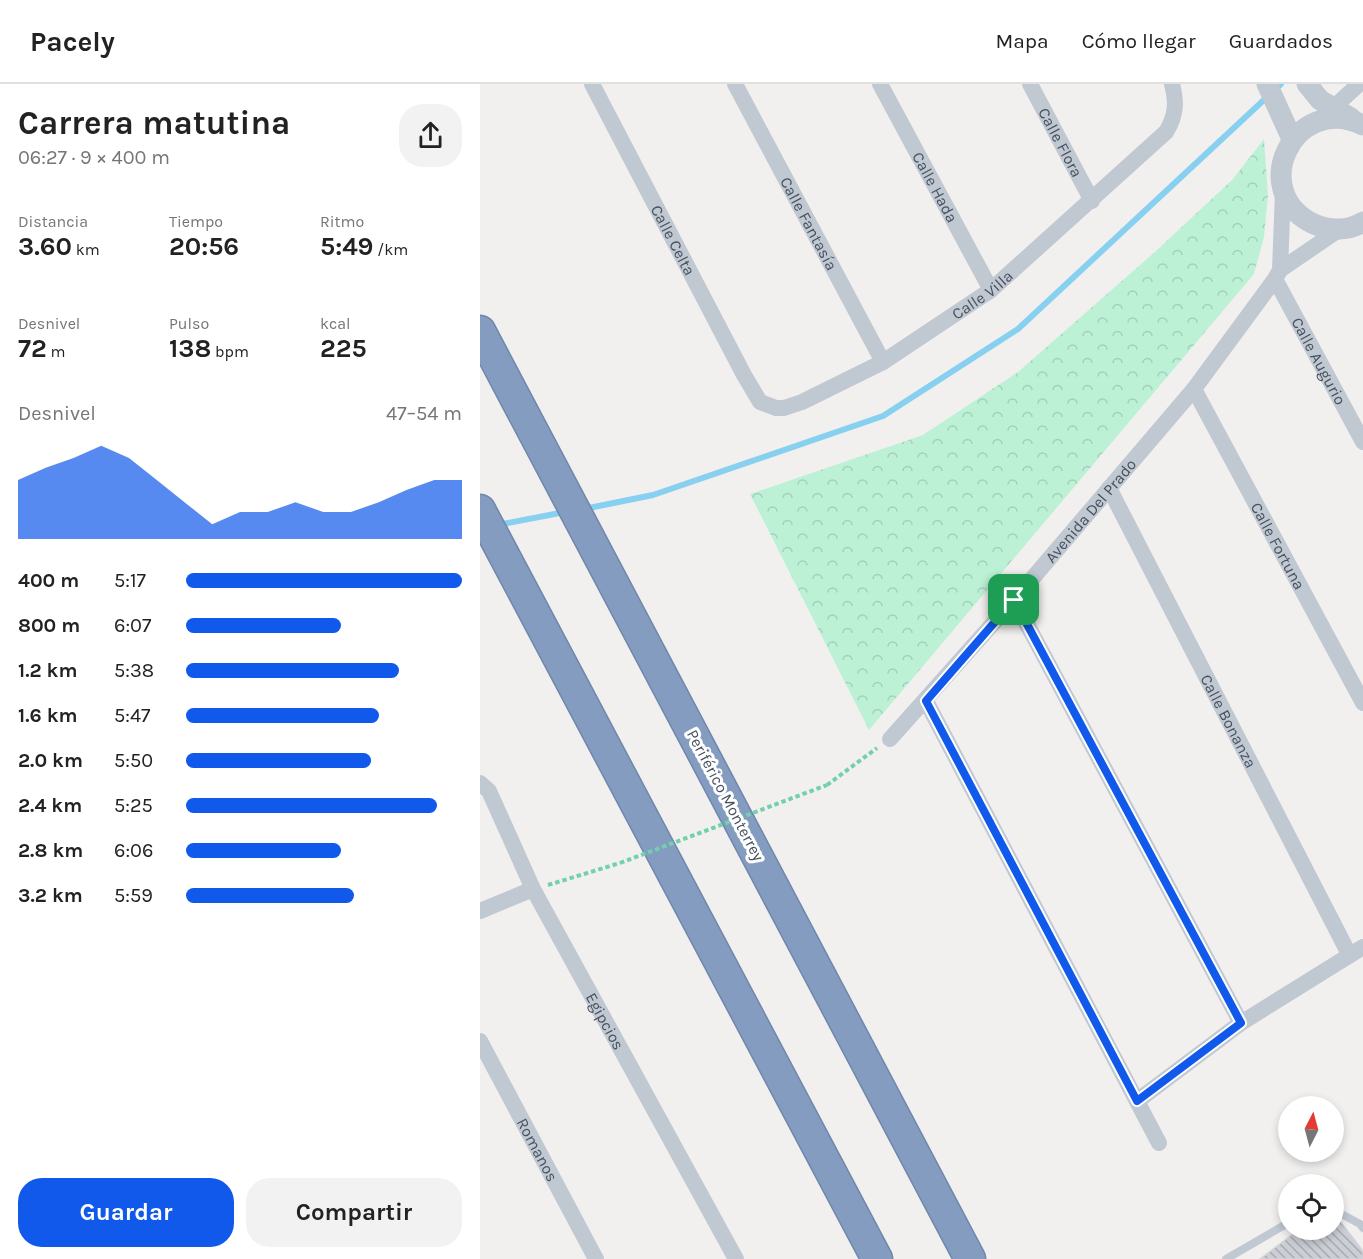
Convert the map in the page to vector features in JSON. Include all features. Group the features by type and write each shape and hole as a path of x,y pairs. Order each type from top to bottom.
{"highway":[{"name":"Periférico Monterrey","path":"480,331 564,486 970,1259"},
{"path":"480,510 877,1259"}],"street":[{"name":"Calle Celta","path":"592,84 756,395"},
{"name":"Calle Fantasía","path":"735,84 883,362"},
{"name":"Calle Hada","path":"880,84 991,290"},
{"name":"Calle Flora","path":"1030,84 1092,201"},
{"name":"Calle Villa","path":"756,395 760,402 768,406 784,408 802,402 883,362 991,290 1167,132 1174,120 1175,96 1172,84"},
{"path":"1267,84 1289,133 1280,172 1283,191 1277,274"},
{"path":"1320,97 1359,84"},
{"path":"1320,97 1358,122"},
{"path":"1289,133 1320,120 1336,118 1358,122"},
{"path":"1283,191 1292,207 1305,219 1322,227 1340,229 1357,226 1363,222"},
{"name":"Avenida Del Prado","path":"890,739 1014,600 1194,389 1277,274 1340,229"},
{"name":"Calle Augurio","path":"1277,274 1363,442"},
{"name":"Calle Fortuna","path":"1194,389 1363,703"},
{"name":"Calle Bonanza","path":"1109,488 1356,950"},
{"path":"1014,600 1241,1023"},
{"path":"926,701 1159,1143"},
{"name":"Egipcios","path":"480,783 489,791 533,889 736,1259"},
{"path":"480,911 533,889"},
{"path":"1137,1101 1241,1023 1356,950"},
{"name":"Romanos","path":"480,1041 596,1259"}],"lane":[{"path":"1344,1216 1363,1228"},
{"path":"1226,1259 1278,1229"}],"path":[{"path":"533,889 620,863 827,785 890,739"}],"green space":[{"path":"1264,139 1268,195 1264,237 1254,274 869,730 750,494 923,435 1018,372 1156,251 1232,180"}],"building":[{"path":"1344,1226 1363,1251 1363,1259 1260,1259 1285,1240 1344,1240"}],"waterway":[{"path":"584,509 653,495 883,416 1018,329 1281,84"},
{"path":"498,525 565,512"}],"route":[{"path":"1014,600 1241,1023 1137,1101 926,701 1014,600"}]}
